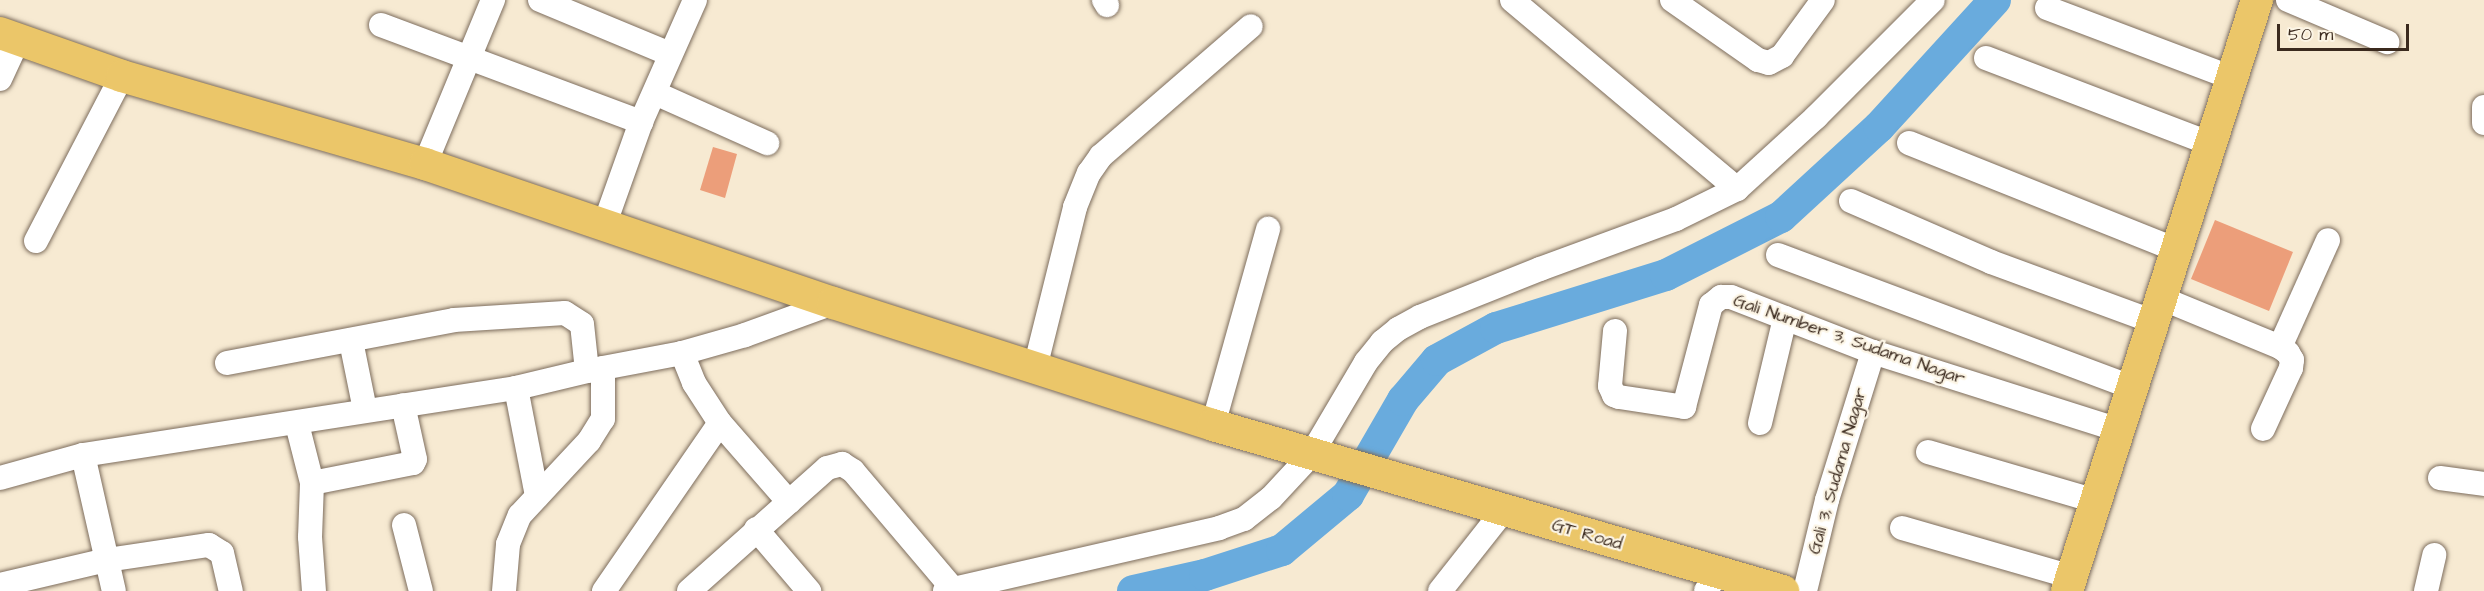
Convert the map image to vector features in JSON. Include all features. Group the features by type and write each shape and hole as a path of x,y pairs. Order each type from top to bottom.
{"main road":[{"path":"2069,584 2158,310 2230,77 2257,0"},
{"name":"GT Road","path":"9,37 122,76 425,164 605,223 833,303 1213,425 1504,510 1711,582 1783,591"}],"street":[{"path":"425,164 471,59 493,0"},
{"path":"540,0 580,7 670,54"},
{"path":"605,223 642,122 695,0"},
{"path":"1512,0 1737,189"},
{"path":"1672,0 1758,60 1768,63 1782,56 1823,0"},
{"path":"689,591 834,464 847,466 949,590 1219,528 1244,519 1320,456 1366,362 1382,342 1398,329 1420,317 1540,269 1676,219 1737,189 1816,117 1933,0"},
{"path":"2288,0 2386,42"},
{"path":"2047,8 2230,77"},
{"path":"381,25 642,122"},
{"path":"1035,368 1074,207 1089,173 1101,156 1251,26"},
{"path":"0,79 9,37"},
{"path":"1986,58 2209,143"},
{"path":"36,242 122,76"},
{"path":"655,93 766,143"},
{"path":"2484,107 2484,123"},
{"path":"1909,143 2176,250"},
{"path":"1851,201 1991,262 2280,348 2292,360 2291,368 2263,429"},
{"path":"1213,425 1268,229"},
{"path":"2280,348 2328,240"},
{"path":"1778,255 2133,388"},
{"name":"Gali Number 3, Sudama Nagar","path":"1615,331 1610,386 1614,394 1680,409 1687,403 1711,305 1715,300 1731,297 1874,352 2119,430"},
{"path":"0,478 83,455 297,424 365,410 516,388 682,353 745,335 833,303"},
{"path":"227,363 454,320 565,314 582,324 605,410 598,431 520,515 508,544 504,591"},
{"path":"1760,423 1785,318"},
{"path":"351,341 365,410"},
{"name":"Gali 3, Sudama Nagar","path":"1805,591 1827,500 1874,352"},
{"path":"682,353 694,382 720,423 789,502"},
{"path":"516,388 537,495"},
{"path":"312,483 413,463 415,459 403,405"},
{"path":"604,591 720,423"},
{"path":"297,424 312,483 310,537 314,591"},
{"path":"1928,452 2096,501"},
{"path":"83,455 114,591"},
{"path":"2440,478 2484,484"},
{"path":"1440,591 1504,510"},
{"path":"404,525 421,591"},
{"path":"1902,528 2069,584"},
{"path":"756,530 809,591"},
{"path":"0,585 107,560 209,545 222,553 231,591"},
{"path":"2426,591 2434,555"}],"building":[{"path":"713,147 737,154 725,198 700,190"},
{"path":"2215,220 2293,252 2269,311 2191,279"}],"waterway":[{"path":"1133,591 1205,575 1282,550 1348,495 1403,400 1437,360 1496,328 1666,275 1781,217 1879,127 1995,0"}]}
